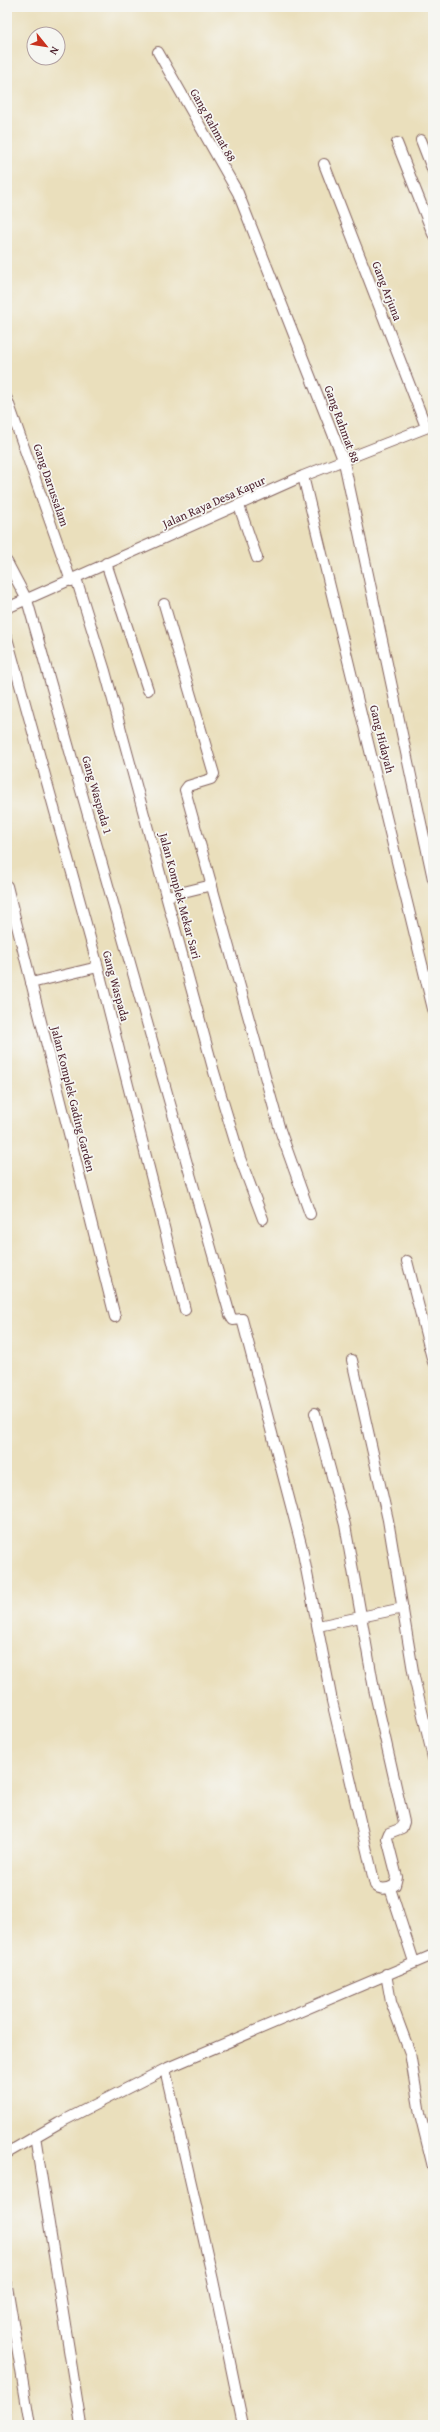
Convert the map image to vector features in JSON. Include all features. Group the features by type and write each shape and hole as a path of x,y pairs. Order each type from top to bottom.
{"street":[{"name":"Gang Rahmat 88","path":"158,52 238,193 344,462 433,878"},
{"path":"421,140 433,171"},
{"path":"397,143 433,234"},
{"name":"Gang Arjuna","path":"324,164 431,428"},
{"name":"Gang Darussalam","path":"7,399 73,579"},
{"name":"Jalan Raya Desa Kapur","path":"7,608 239,506 303,476 344,462 431,428"},
{"name":"Gang Hidayah","path":"303,476 433,1009"},
{"path":"239,506 258,558"},
{"name":"Gang Waspada 1","path":"7,562 27,600 230,1315 232,1320 242,1319 302,1548 318,1626"},
{"path":"106,564 148,690"},
{"name":"Jalan Komplek Mekar Sari","path":"73,579 106,671 214,1072 240,1158 263,1219"},
{"path":"164,604 214,774 211,779 188,786 185,790 280,1130 310,1214"},
{"name":"Gang Waspada","path":"7,638 98,967 185,1310"},
{"path":"167,896 212,885"},
{"name":"Jalan Komplek Gading Garden","path":"7,886 115,1317"},
{"path":"31,983 98,967"},
{"path":"407,1261 433,1362"},
{"path":"352,1360 388,1520 414,1677 433,1758"},
{"path":"315,1413 345,1525 360,1617 374,1689 404,1822 402,1828 389,1833 387,1838 397,1877 395,1885 390,1888 381,1889 375,1885 331,1695 318,1626 360,1617 403,1608"},
{"path":"390,1888 414,1962"},
{"path":"7,2153 35,2136 166,2069 433,1955"},
{"path":"386,1974 391,2002 410,2053 420,2114 433,2167"},
{"path":"166,2069 200,2199 243,2425"},
{"path":"35,2136 80,2425"},
{"path":"7,2286 30,2425"}]}
